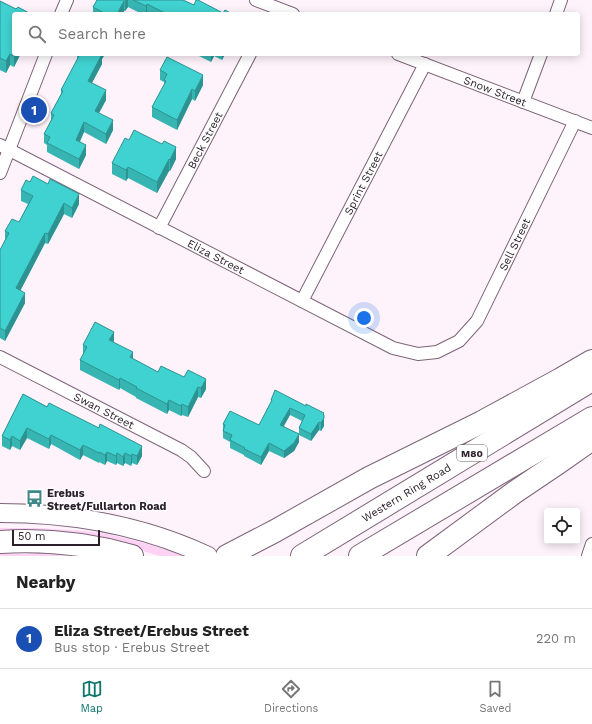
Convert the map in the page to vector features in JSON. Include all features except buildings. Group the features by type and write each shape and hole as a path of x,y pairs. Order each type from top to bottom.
{"highway":[{"path":"227,556 276,531 369,478 488,419 592,361"},
{"name":"Western Ring Road","path":"302,556 592,380"},
{"name":"M80","path":"360,556 592,418"},
{"path":"428,556 515,492 592,439"},
{"path":"0,542 30,541 72,544 89,546 132,556"}],"main road":[{"path":"0,513 38,514 104,522 135,529 177,542 208,556"}],"street":[{"path":"62,12 67,0"},
{"path":"256,0 273,10 283,12"},
{"path":"557,12 561,0"},
{"path":"0,173 4,148 45,56"},
{"name":"Beck Street","path":"160,228 249,56"},
{"name":"Snow Street","path":"403,56 592,128"},
{"path":"523,102 540,56"},
{"name":"Sprint Street","path":"302,301 425,64"},
{"name":"Sell Street","path":"437,352 458,341 477,321 575,122"},
{"name":"Eliza Street","path":"4,148 393,348 418,354 437,352"},
{"name":"Swan Street","path":"0,357 181,450 191,457 204,471"},
{"path":"588,556 592,544"}],"shaded area":[{"path":"0,528 38,528 108,534 148,544 184,556 160,556 101,539 0,535"},
{"path":"0,554 47,554 69,556 0,556"}],"place":[{"name":"Eliza Street/Erebus Street","path":"34,110"},
{"name":"Erebus Street/Fullarton Road","path":"34,499"}]}
